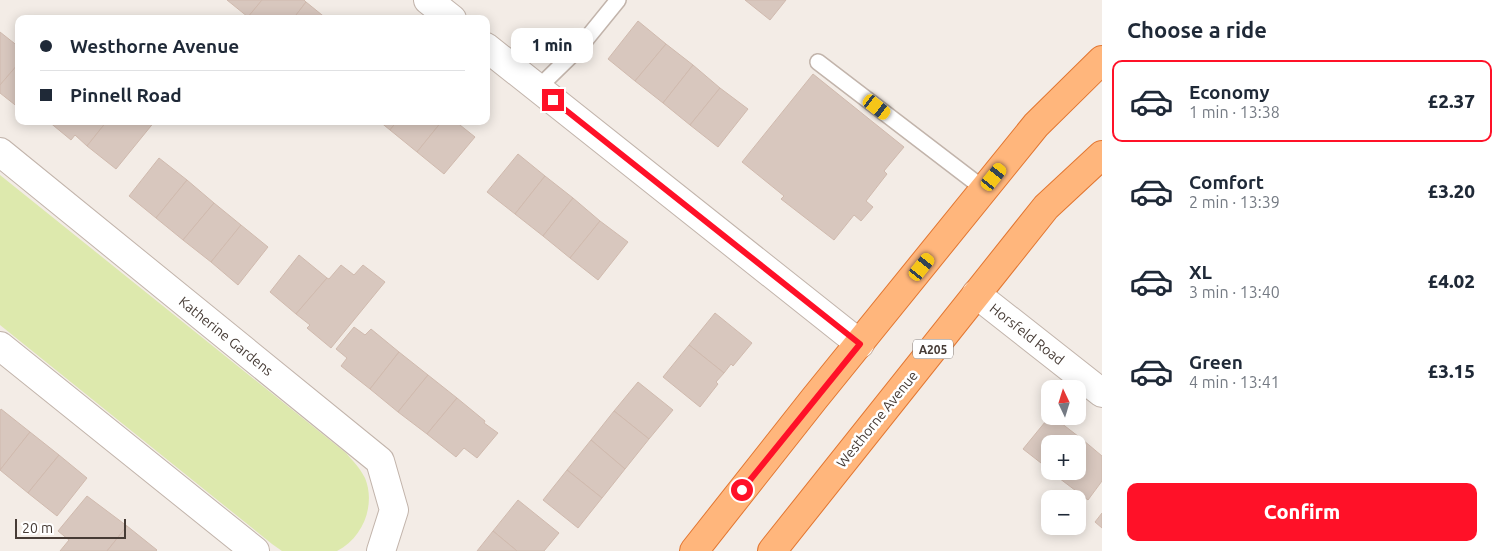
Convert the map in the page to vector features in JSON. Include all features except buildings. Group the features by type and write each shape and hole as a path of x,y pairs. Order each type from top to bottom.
{"highway":[{"path":"694,551 814,399 1036,126 1102,60"},
{"name":"Westhorne Avenue","path":"772,551 1046,207 1102,155"}],"street":[{"path":"428,0 447,15"},
{"path":"490,49 860,344"},
{"name":"Katherine Gardens","path":"0,152 380,461 394,510 381,551"},
{"name":"Horsfeld Road","path":"976,294 1102,392"},
{"path":"0,346 255,551"}],"lane":[{"path":"538,88 579,48 618,0"},
{"path":"818,62 984,190"}],"green space":[{"path":"0,175 346,453 363,474 368,488 368,510 365,520 354,538 337,551 282,551 0,325"}],"route":[{"path":"553,100 860,344 742,490"}]}
